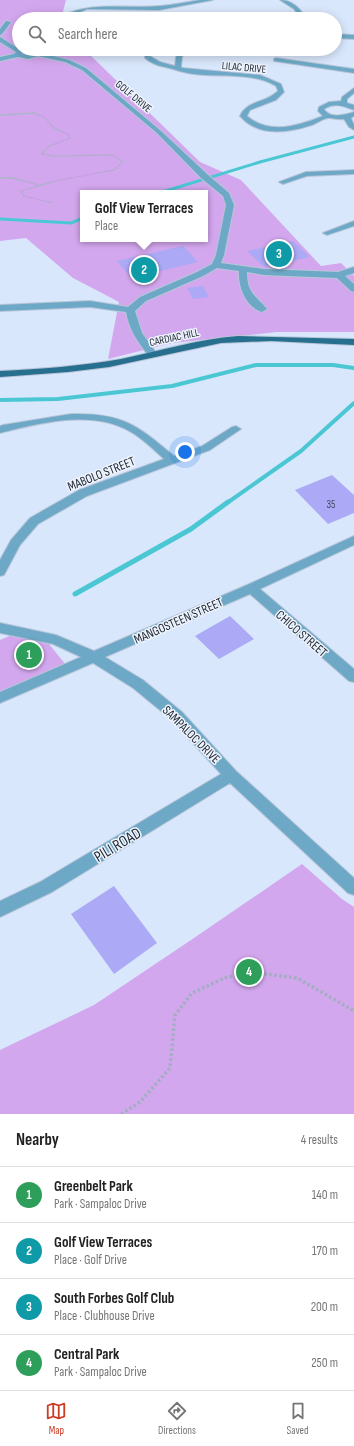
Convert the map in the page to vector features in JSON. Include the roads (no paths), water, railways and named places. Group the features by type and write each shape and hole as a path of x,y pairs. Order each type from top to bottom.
{"main road":[{"name":"CARDIAC HILL","path":"0,374 66,370 110,364 222,340 290,339 354,342"}],"street":[{"path":"73,12 86,7 159,8 210,0"},
{"path":"283,0 296,8 299,12"},
{"path":"0,33 8,22"},
{"path":"342,36 354,37"},
{"path":"0,40 12,49"},
{"path":"0,59 12,55"},
{"name":"GOLF DRIVE","path":"46,56 67,61 84,69 159,132 207,179 226,195 230,205 220,256 216,265"},
{"path":"147,56 151,61 167,67 178,68 179,56"},
{"path":"276,60 354,70"},
{"name":"LILAC DRIVE","path":"178,68 193,73 254,75 271,79 279,85 281,92 273,99 252,105 244,111 243,116 247,121 260,126 273,129 288,129 309,124 328,116"},
{"path":"344,104 344,98 354,90"},
{"path":"354,108 337,103 324,105 321,108 321,110 328,116 347,117 354,114"},
{"path":"347,117 351,126 354,128"},
{"path":"284,182 306,174 354,172"},
{"path":"327,233 354,222"},
{"path":"0,308 90,304 130,310 143,299 200,274 216,265 243,270 339,275 354,270"},
{"path":"243,270 242,282 245,293 262,309"},
{"path":"339,275 354,289"},
{"path":"130,310 131,320 134,327 141,340 152,354"},
{"path":"0,430 7,427 62,418 103,418 133,429 172,460"},
{"name":"MABOLO STREET","path":"0,572 14,543 34,521 83,493 206,448 236,429"},
{"name":"MANGOSTEEN STREET","path":"0,698 250,588 354,540"},
{"name":"CHICO STREET","path":"250,588 354,677"},
{"name":"SAMPALOC DRIVE","path":"0,628 56,640 94,657 138,684 177,716 231,775 354,888"},
{"name":"PILI ROAD","path":"0,909 46,887 231,775"}],"waterway":[{"path":"169,190 260,162 354,137"},
{"path":"0,219 71,223 80,219"},
{"path":"0,400 58,399 172,386 256,365 333,365 354,368"},
{"path":"227,503 301,451 354,403"},
{"path":"75,594 191,529 228,502"}],"place":[{"name":"South Forbes Golf Club","path":"279,254"},
{"name":"Golf View Terraces","path":"144,270"},
{"name":"Greenbelt Park","path":"29,655"},
{"name":"Central Park","path":"249,972"}]}
